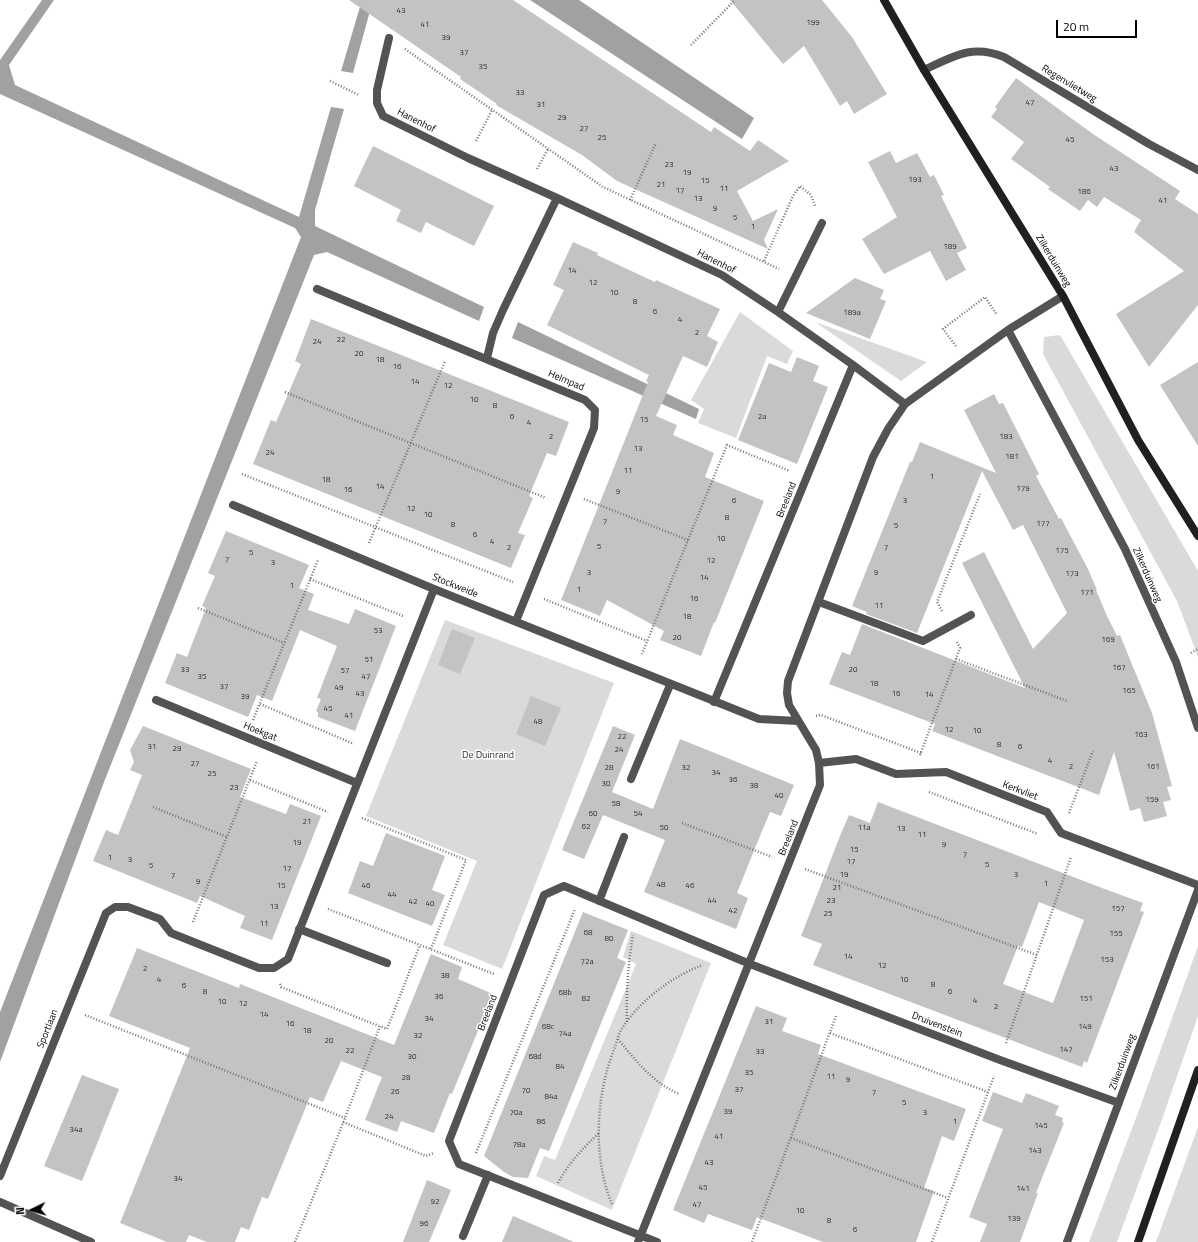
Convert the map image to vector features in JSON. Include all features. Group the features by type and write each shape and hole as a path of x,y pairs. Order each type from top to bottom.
{"street":[{"name":"Zilkerduinweg","path":"884,0 924,70 1063,296 1138,440 1198,536"},
{"path":"377,103 377,90 389,38"},
{"name":"Regenvlietweg","path":"924,70 958,54 980,51 992,52 1004,57 1149,144 1198,170"},
{"name":"Hanenhof","path":"377,103 383,116 468,158 722,275 778,312 853,366"},
{"path":"487,358 493,332 557,198"},
{"path":"778,312 822,223"},
{"name":"Helmpad","path":"317,288 585,400 595,410 594,428 568,492 564,506 516,622"},
{"name":"Breeland","path":"639,1239 750,964 820,785 820,763 816,750 789,705 787,693 788,680 873,457 888,429 905,404 1008,330 1063,296"},
{"name":"Zilkerduinweg","path":"1008,330 1125,549 1176,662 1198,728"},
{"path":"853,366 905,404"},
{"name":"Breeland","path":"714,702 853,366"},
{"name":"Stockweide","path":"233,505 670,685"},
{"path":"186,939 259,968 274,968 288,959 434,589"},
{"path":"819,602 922,641 971,615"},
{"path":"631,779 670,685 759,719 798,721"},
{"name":"Hoekgat","path":"156,700 357,783"},
{"name":"Kerkvliet","path":"820,763 856,759 896,774 946,772 1047,812 1061,834"},
{"path":"1061,834 1198,885"},
{"path":"598,901 624,837"},
{"name":"Breeland","path":"452,1147 449,1141 544,896 564,886 750,964"},
{"name":"Zilkerduinweg","path":"1067,1242 1198,890"},
{"name":"Sportlaan","path":"0,1176 106,913 115,906 128,906 160,919 171,933 186,939"},
{"path":"299,929 387,963"},
{"name":"Druivenstein","path":"750,964 842,1000 1119,1103"},
{"path":"1138,1242 1198,1070"},
{"path":"452,1147 459,1164 624,1229 639,1239 657,1242"},
{"path":"463,1236 488,1175"},
{"path":"0,1202 91,1242"}],"path":[{"path":"691,45 735,0"},
{"path":"389,38 602,187 796,276"},
{"path":"330,81 377,103"},
{"path":"468,158 492,110"},
{"path":"630,200 656,142"},
{"path":"529,186 548,149"},
{"path":"764,261 793,196 800,186 811,194 822,223"},
{"path":"967,360 943,329 985,297 1008,330"},
{"path":"362,558 452,344"},
{"path":"285,392 564,506"},
{"path":"635,670 726,445 807,477"},
{"path":"242,474 529,590 647,641"},
{"path":"568,492 688,540"},
{"path":"980,494 937,602 960,648 913,773 922,789 1043,836 1061,834 1093,751"},
{"path":"246,737 325,543"},
{"path":"310,579 420,623"},
{"path":"198,608 284,643"},
{"path":"956,659 1067,701"},
{"path":"260,704 370,751"},
{"path":"798,721 821,715 920,753"},
{"path":"186,939 264,745"},
{"path":"250,780 466,860 431,949"},
{"path":"153,807 227,837"},
{"path":"682,823 1037,955"},
{"path":"470,1168 582,894"},
{"path":"310,902 512,980"},
{"path":"627,1022 629,968 636,917"},
{"path":"274,968 281,987 387,1029 420,945"},
{"path":"624,1229 611,1202 603,1172 599,1133 600,1101 609,1061 621,1030 641,1004 667,984 700,966 729,955"},
{"path":"753,1242 842,1000"},
{"path":"68,1008 345,1118"},
{"path":"295,1242 380,1026"},
{"path":"830,1033 988,1092"},
{"path":"618,1039 651,1078 668,1089 694,1101"},
{"path":"343,1122 426,1156 452,1147"},
{"path":"550,1200 563,1173 583,1148 599,1133"},
{"path":"791,1138 948,1198"}],"green space":[{"path":"740,312 793,351 787,364 767,356 736,438 698,423 704,409 691,400"},
{"path":"815,322 927,362 901,381"},
{"path":"1060,335 1198,571 1198,657 1177,601 1043,354 1044,337"},
{"name":"De Duinrand","path":"445,620 614,683 502,969 443,945 477,861 366,816"},
{"path":"631,931 711,963 612,1210 536,1176 544,1156 555,1160 636,964 623,957"},
{"path":"1198,946 1198,1016 1117,1242 1089,1242 1139,1110"},
{"path":"1198,1127 1198,1242 1156,1242"}],"shaded area":[{"path":"42,0 54,0 9,65 15,85 299,217 331,107 344,109 315,210 315,226 484,307 479,321 327,252 314,255 104,782 0,1062 0,1012 301,237 295,228 0,94 0,60"},
{"path":"362,0 373,0 353,73 341,71"},
{"path":"530,0 579,0 754,118 742,139"},
{"path":"518,322 699,409 696,419 512,338"}],"building":[{"path":"349,0 513,0 711,132 714,127 750,151 758,140 789,161 737,191 753,221 778,209 764,240 768,249 617,181 582,155 496,105 497,104 460,79 461,77"},
{"path":"730,0 822,0 852,37 887,94 854,114 847,101 840,106 804,46 783,64"},
{"path":"1016,78 1093,134 1180,191 1175,199 1198,214 1198,305 1149,367 1116,314 1184,271 1134,232 1141,220 1104,197 1097,207 1088,200 1080,211 1048,189 1050,187 1011,159 1024,142 991,117 997,109 995,107"},
{"path":"373,146 494,206 474,246 426,222 421,233 396,221 401,210 354,186"},
{"path":"890,151 896,163 917,153 930,177 934,175 944,195 941,196 967,248 957,253 966,270 946,281 930,251 884,274 862,239 897,217 868,162"},
{"path":"573,242 655,282 656,280 720,309 707,336 718,342 707,367 683,356 656,416 677,425 673,435 714,453 705,477 764,501 701,656 660,640 664,631 607,600 600,616 561,600 648,382 646,381 649,375 547,325 564,290 553,285"},
{"path":"855,278 884,290 880,299 886,301 870,339 806,313"},
{"path":"311,319 569,422 556,456 547,453 529,496 533,498 518,533 525,535 511,568 253,464 271,420 276,422 301,364 295,361"},
{"path":"797,357 819,366 813,381 828,387 797,464 738,440 769,363 791,372"},
{"path":"1198,362 1198,446 1160,385"},
{"path":"994,394 999,404 1003,403 1039,474 1036,476 1059,519 1061,518 1088,569 1107,616 1117,636 1120,635 1152,713 1172,786 1167,787 1171,800 1163,802 1167,816 1144,822 1140,808 1130,811 1114,752 1099,795 932,731 935,724 829,684 842,652 850,655 862,624 1025,688 962,563 984,552 1033,649 1067,613 1023,525 1013,530 982,471 917,633 866,614 867,612 852,606 910,462 912,462 920,442 996,473 964,410"},
{"path":"226,531 309,565 299,588 314,594 308,610 349,624 355,609 396,626 355,731 318,717 318,712 316,711 321,699 317,698 337,646 300,630 272,701 257,695 248,717 165,683 177,653 187,657 206,608 202,606 215,576 208,573"},
{"path":"452,629 475,638 460,674 438,665"},
{"path":"531,696 561,708 545,746 516,734"},
{"path":"143,726 251,769 240,797 286,814 290,804 321,816 272,940 240,928 245,916 200,896 197,903 93,861 106,830 118,835 142,775 130,770 134,762 130,750"},
{"path":"613,726 635,735 612,792 653,809 680,739 794,785 781,816 770,812 753,853 737,893 748,898 736,929 644,892 665,840 603,815 584,859 562,850"},
{"path":"878,802 1143,903 1140,911 1144,912 1087,1063 1084,1061 1082,1067 813,965 822,944 801,936 840,836 849,815 870,823","holes":["1039,902 1084,920 1053,1003 1003,984 1018,946 1022,947"]},
{"path":"386,833 445,856 432,890 445,895 432,926 348,893 360,861 373,866"},
{"path":"583,912 628,930 617,958 626,962 549,1151 540,1148 528,1178 513,1177 504,1172 484,1156"},
{"path":"137,948 239,988 240,984 394,1045 431,954 462,967 458,979 493,994 452,1094 450,1093 434,1133 401,1121 397,1132 365,1120 382,1077 341,1061 323,1102 310,1097 268,1199 262,1197 249,1230 241,1227 235,1242 207,1242 189,1235 186,1242 167,1242 120,1223 190,1048 109,1016"},
{"path":"756,1006 787,1018 782,1031 821,1045 818,1054 966,1109 954,1141 942,1136 924,1188 934,1191 916,1242 823,1242 757,1217 752,1230 708,1214 704,1223 673,1210"},
{"path":"82,1075 119,1089 82,1181 44,1166"},
{"path":"993,1092 1022,1103 1026,1093 1059,1106 1055,1115 1063,1118 1062,1122 1064,1123 1036,1193 1038,1193 1020,1242 980,1242 987,1224 969,1217 1003,1129 982,1121"},
{"path":"427,1180 451,1190 429,1242 403,1242"},
{"path":"513,1216 574,1242 502,1242"}]}
